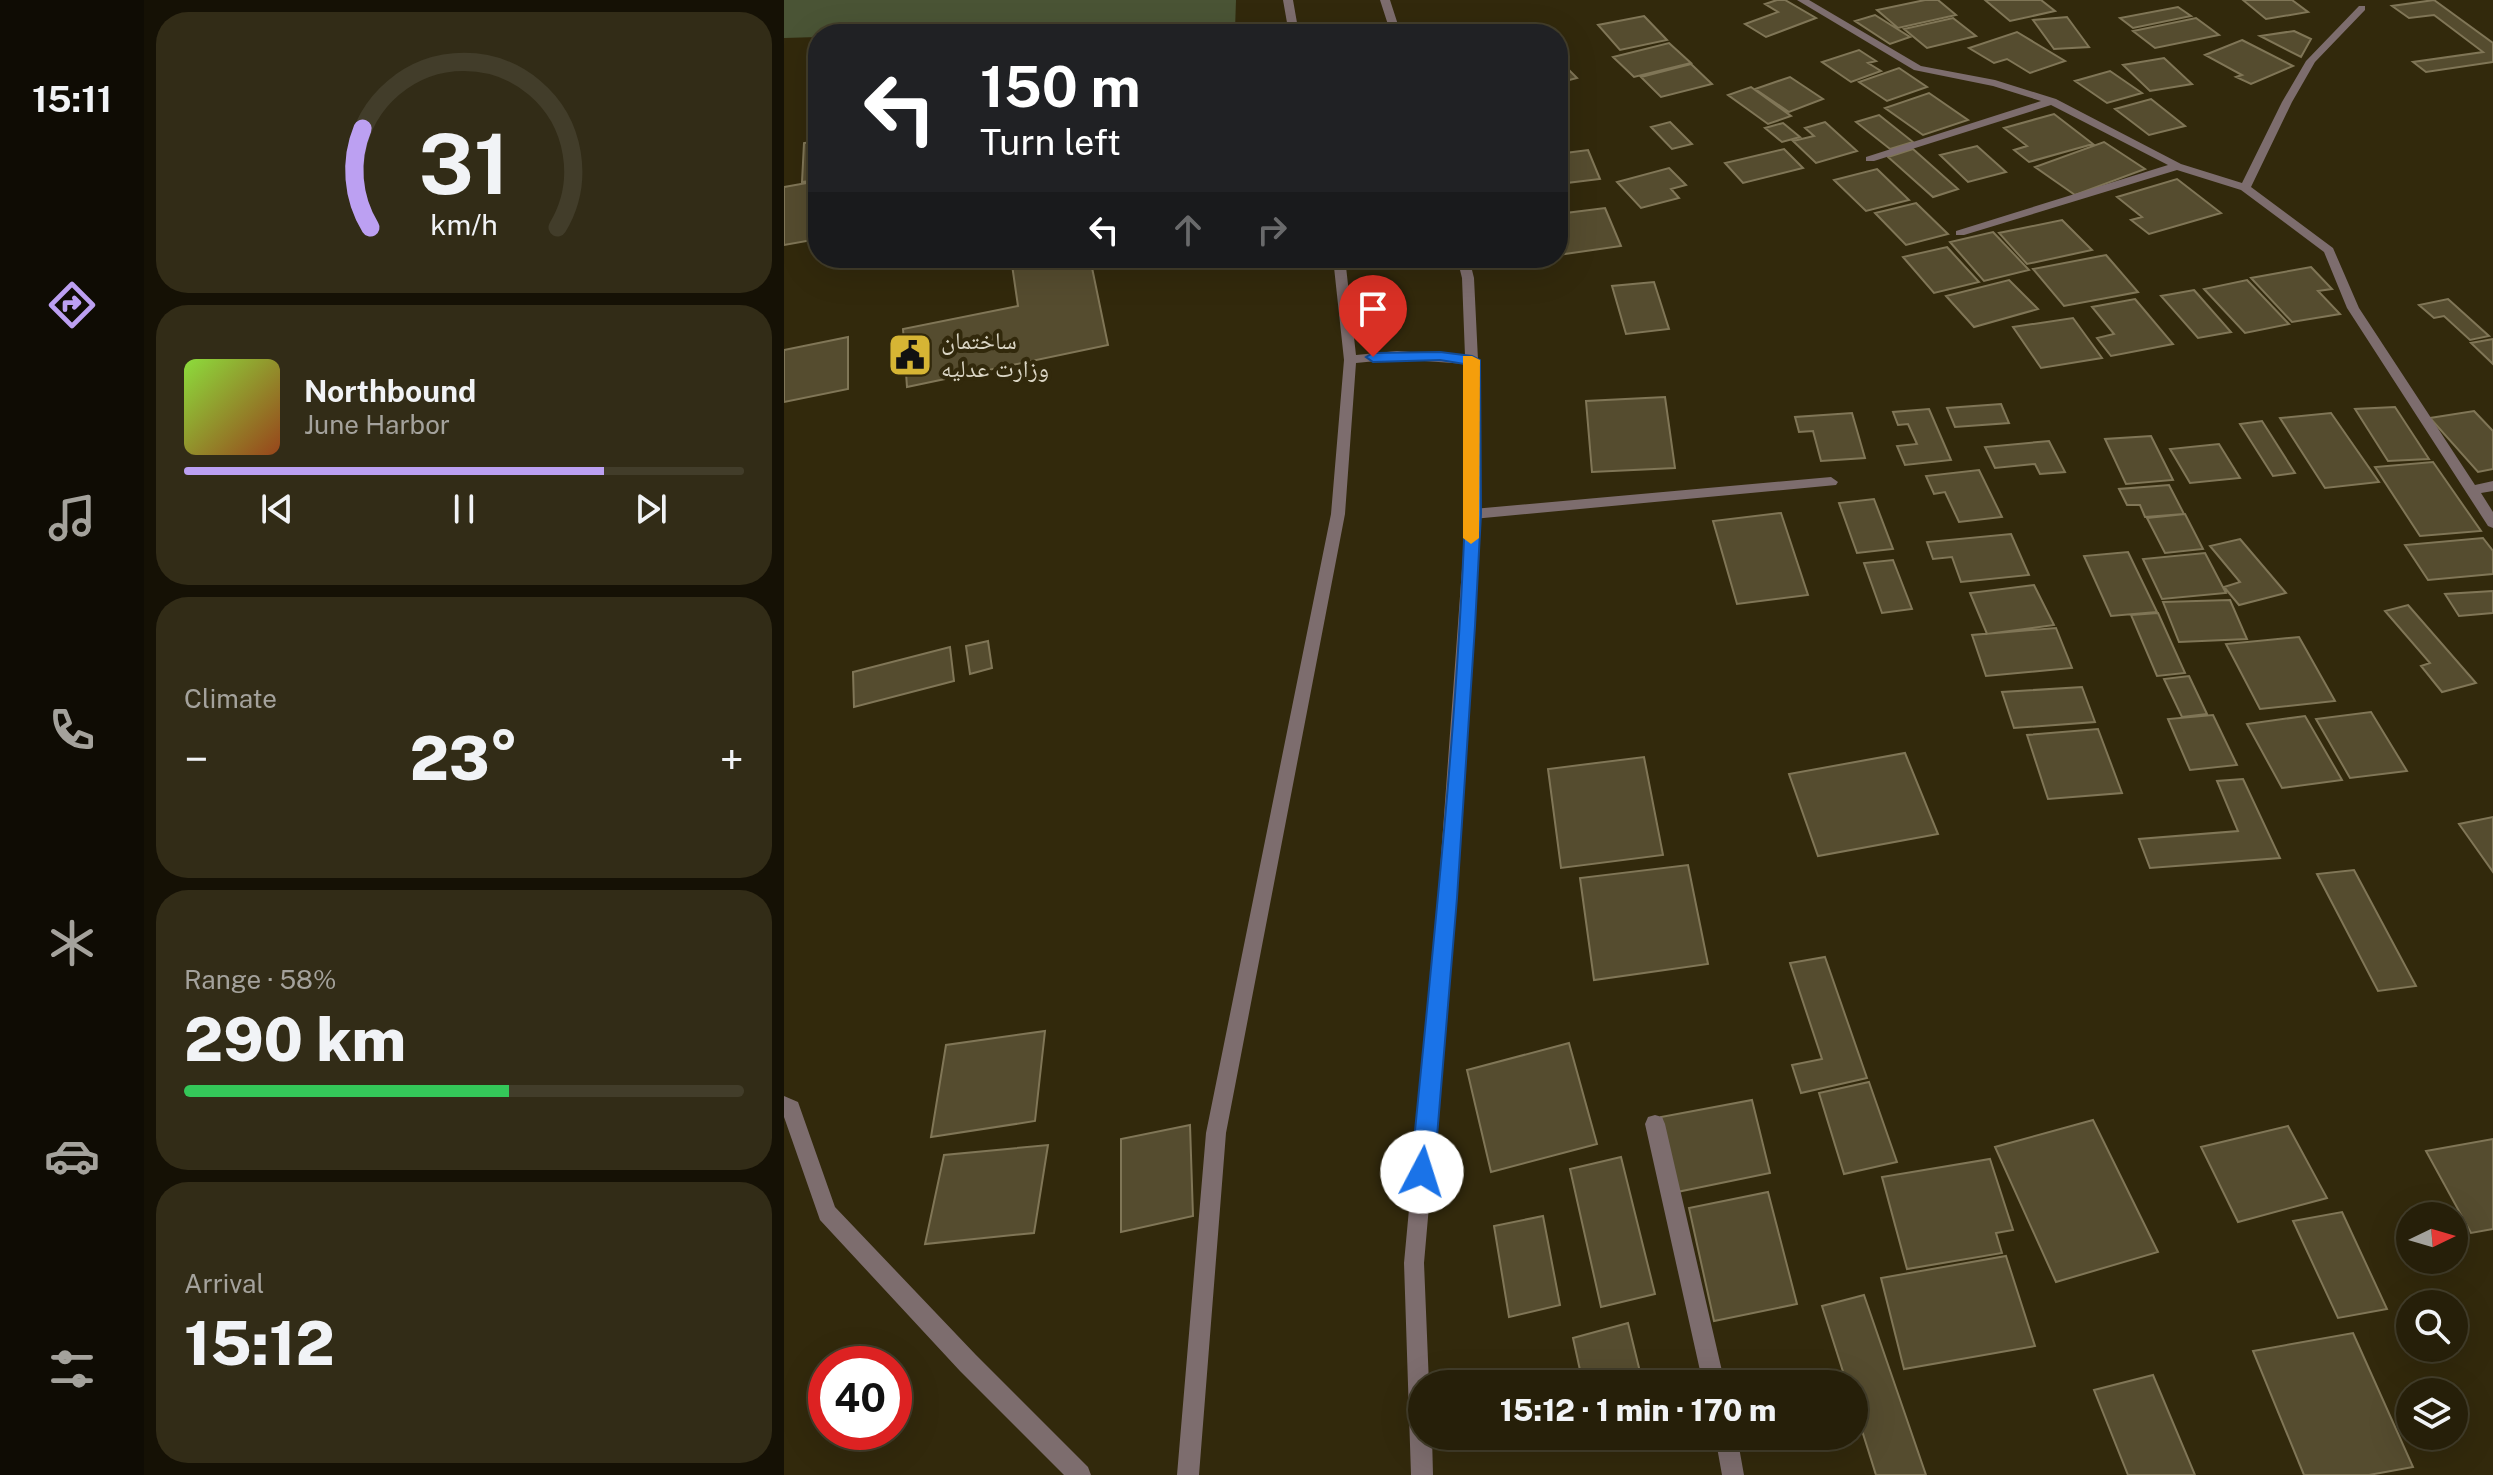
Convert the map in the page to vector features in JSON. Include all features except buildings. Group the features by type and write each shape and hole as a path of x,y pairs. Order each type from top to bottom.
{"street":[{"path":"1288,0 1292,24"},
{"path":"1385,0 1393,24"},
{"path":"1802,0 1918,68 1995,83 2052,101 2177,166 2245,188 2329,250 2353,308 2493,523"},
{"path":"2245,188 2311,61 2362,8"},
{"path":"1870,159 2052,101"},
{"path":"1960,233 2177,166"},
{"path":"1188,1475 1216,1133 1338,514 1350,360 1340,268"},
{"path":"1422,1475 1414,1263 1447,898 1473,514 1472,360 1466,268"},
{"path":"1350,360 1397,355 1472,360"},
{"path":"1473,514 1831,482"},
{"path":"2471,490 2493,486"},
{"path":"784,1105 791,1109 827,1213 968,1363 1080,1475"},
{"path":"1655,1124 1711,1370"},
{"path":"1729,1450 1733,1475"}],"green space":[{"path":"784,0 1236,0 1235,24 808,24 808,37 784,38"}],"slow traffic":[{"path":"1468,360 1472,360 1471,538"}],"place":[{"name":"ساختمان وزارت عدلیه","path":"910,355"}],"route":[{"path":"1373,357 1440,356 1472,360 1473,514 1467,626 1447,898 1422,1172"}]}
